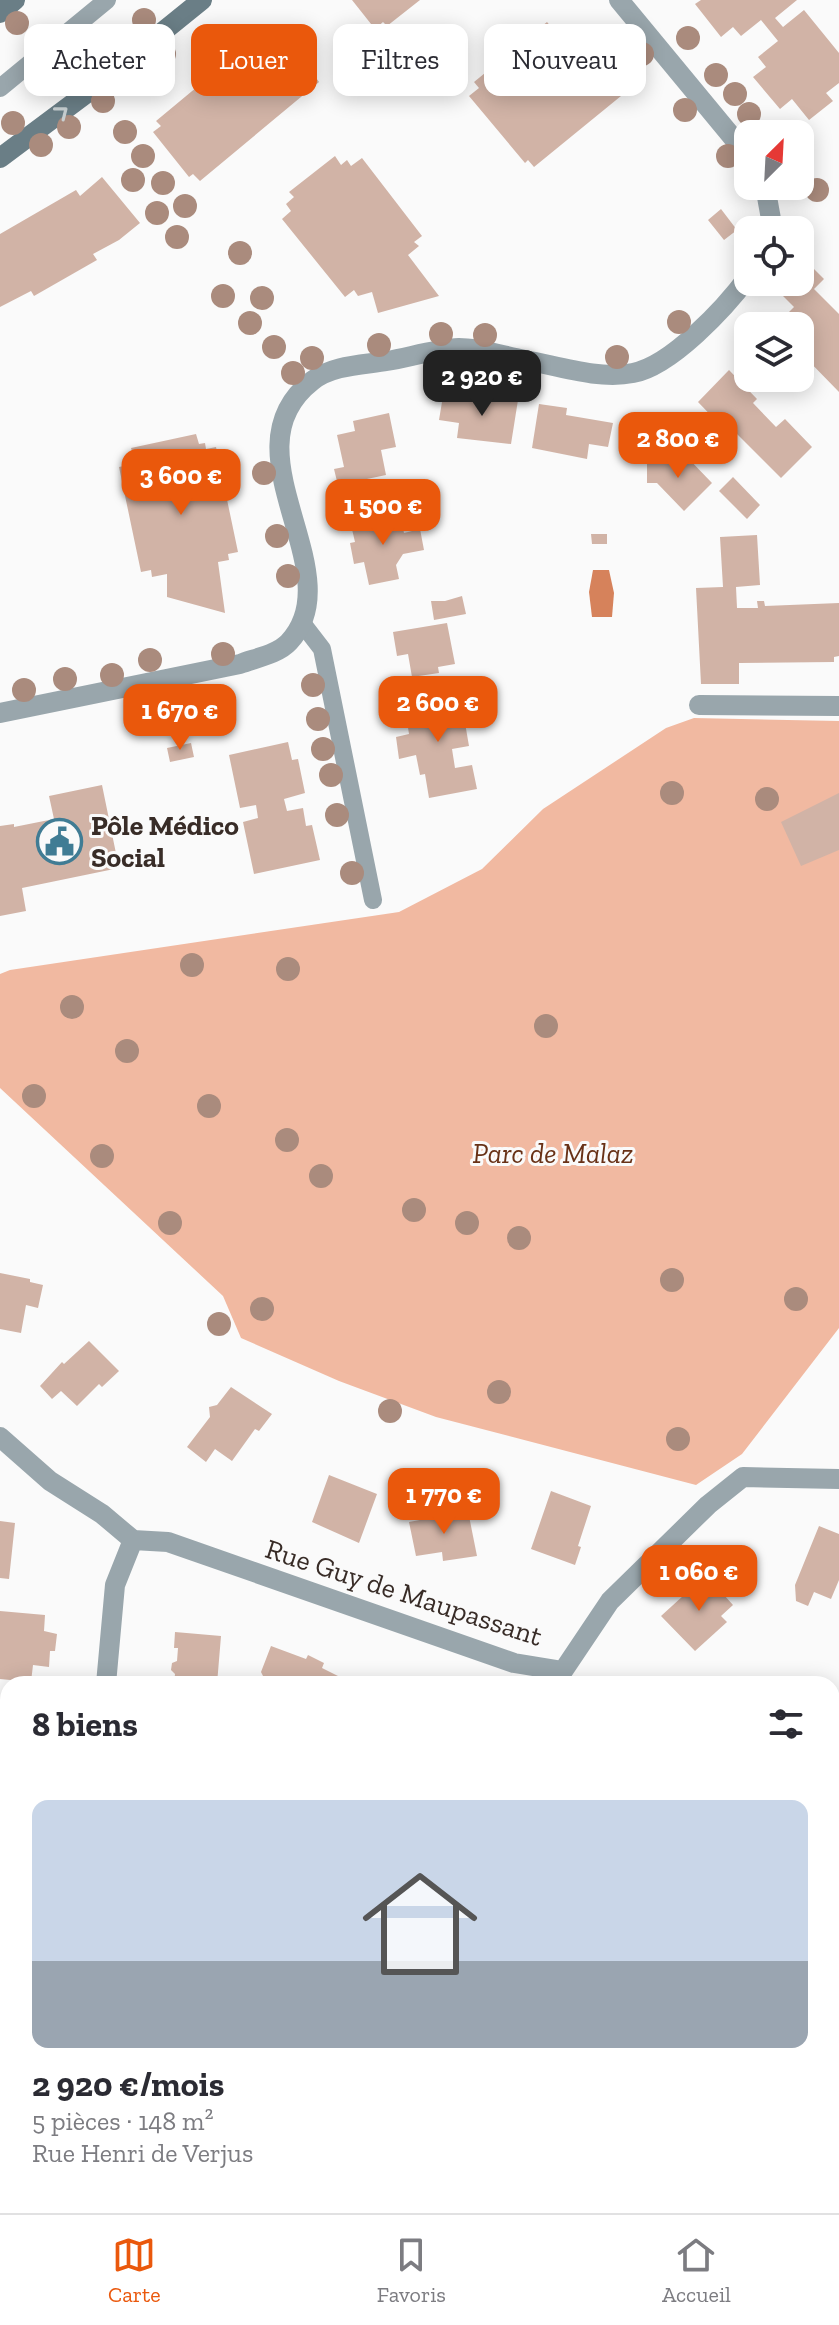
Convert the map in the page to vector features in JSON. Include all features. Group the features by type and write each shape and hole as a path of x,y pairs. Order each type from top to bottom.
{"street":[{"path":"0,13 15,0"},
{"path":"0,158 87,93 202,0"},
{"path":"619,0 734,139"},
{"path":"0,713 240,664 289,643 302,623 309,589 281,467 278,435 289,406 312,381 334,370 460,348 603,374 633,373 661,363 734,292"},
{"path":"699,705 839,706"},
{"path":"0,1437 50,1481 102,1514 133,1540 115,1585 107,1676"},
{"name":"Rue Guy de Maupassant","path":"571,1676 610,1601 733,1483 743,1477 839,1479"},
{"name":"Rue Guy de Maupassant","path":"133,1540 168,1542 514,1663 563,1676"}],"lane":[{"path":"0,88 107,0"},
{"path":"302,623 322,649 373,900"}],"green space":[{"name":"Parc de Malaz","path":"694,718 839,721 839,1328 742,1454 696,1485 436,1417 339,1381 241,1338 223,1296 0,1088 0,974 10,970 399,912 482,869 543,809 666,728"}],"shaded area":[{"path":"593,570 609,570 614,593 612,617 592,617 589,592"}],"building":[{"path":"352,0 420,0 390,24 371,24"},
{"path":"701,0 797,0 775,18 783,27 804,10 839,53 839,83 826,93 833,101 809,120 792,99 780,109 753,77 766,67 758,57 778,41 761,20 741,36 733,27 721,37 695,4"},
{"path":"484,74 484,96 621,96 534,167 528,160 525,163 469,96 479,88 474,82"},
{"path":"191,92 191,96 302,96 200,181 193,174 189,177 153,132 161,126 156,121"},
{"path":"335,156 341,165 347,160 351,166 362,158 422,236 414,242 419,246 408,255 439,296 378,313 372,292 358,296 354,290 345,297 282,219 291,211 286,204 294,197 289,192"},
{"path":"102,177 140,223 119,240 93,254 97,260 34,296 31,291 0,307 0,234 76,190 80,196"},
{"path":"721,209 734,226 734,232 724,240 708,220"},
{"path":"814,269 824,279 814,289"},
{"path":"814,289 839,314 839,392 814,366 814,312 789,312 794,307 783,296 814,296"},
{"path":"729,370 734,375 734,392 750,392 757,399 753,403 776,427 785,419 812,447 781,478 729,426 725,430 698,402"},
{"path":"443,396 488,403 489,396 518,400 511,444 457,438 459,423 439,420"},
{"path":"539,404 567,408 566,415 613,423 608,447 589,444 587,459 532,448"},
{"path":"389,413 396,447 381,450 386,475 367,479 371,496 342,502 334,469 344,467 337,435 355,431 353,421"},
{"path":"196,434 199,444 205,443 206,449 216,447 238,552 228,554 229,560 218,562 225,613 167,597 167,574 152,577 151,570 141,572 119,467 129,465 127,459 134,458 131,448"},
{"path":"685,455 712,483 684,511 657,483 647,483 647,459 671,459 676,464"},
{"path":"733,477 760,505 747,519 719,491"},
{"path":"400,514 404,533 420,529 424,550 403,554 396,565 399,579 369,585 364,562 354,564 350,543 355,542 351,525"},
{"path":"591,534 607,534 607,544 592,544"},
{"path":"757,535 760,585 736,587 737,608 758,608 757,601 764,601 765,606 839,603 839,656 834,657 834,662 739,663 739,684 701,684 696,588 723,587 720,537"},
{"path":"462,596 466,614 434,620 431,601"},
{"path":"447,623 455,664 438,667 439,673 412,677 408,654 397,656 393,632"},
{"path":"460,694 469,746 452,749 455,768 472,765 477,789 429,798 425,774 420,775 416,755 399,759 396,737 409,734 404,703"},
{"path":"288,742 292,760 298,759 305,793 284,799 287,811 303,808 306,826 312,825 320,860 254,874 243,822 258,818 256,805 240,808 229,755"},
{"path":"191,743 194,757 170,762 167,748"},
{"path":"102,785 119,868 22,888 26,911 0,916 0,826 14,824 14,827 54,819 49,796"},
{"path":"839,793 839,850 801,866 781,822"},
{"path":"0,1273 43,1285 38,1308 26,1305 21,1333 0,1329"},
{"path":"89,1341 119,1371 102,1387 99,1384 77,1406 61,1391 52,1399 40,1386 62,1362 64,1364"},
{"path":"231,1387 272,1414 259,1431 255,1429 232,1461 215,1449 206,1462 187,1447 210,1417 209,1407 217,1405"},
{"path":"329,1475 377,1494 359,1543 312,1522"},
{"path":"551,1491 591,1506 575,1565 531,1549"},
{"path":"468,1511 477,1556 443,1561 442,1552 416,1556 409,1522"},
{"path":"0,1521 15,1523 9,1579 0,1578"},
{"path":"819,1526 839,1534 839,1580 831,1599 814,1592 808,1606 796,1601 795,1585"},
{"path":"706,1575 733,1605 721,1616 727,1622 695,1651 661,1616"},
{"path":"0,1611 45,1615 44,1631 57,1634 55,1651 50,1651 49,1667 33,1665 32,1676 0,1676"},
{"path":"175,1632 221,1636 218,1676 175,1676 171,1670 172,1663 177,1661 178,1648 174,1648"},
{"path":"271,1646 306,1659 308,1655 324,1663 322,1668 338,1676 263,1676 261,1672"}],"place":[{"name":"Pôle Médico Social","path":"60,841"}]}
